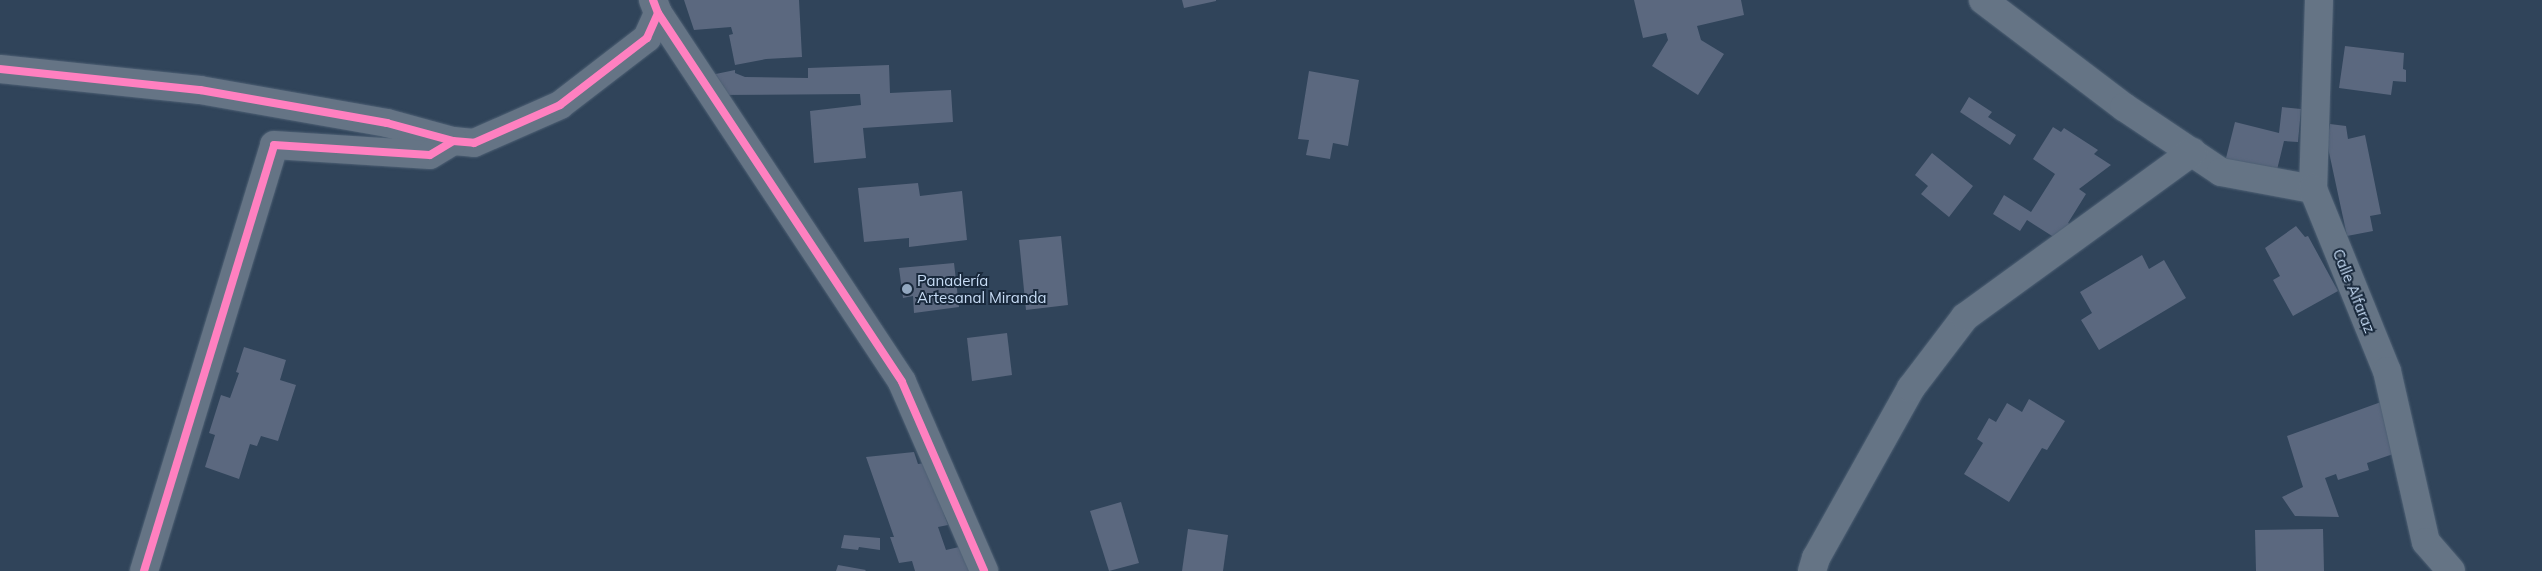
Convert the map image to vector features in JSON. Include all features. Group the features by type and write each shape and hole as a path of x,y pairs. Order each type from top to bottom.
{"street":[{"path":"1982,0 2124,107 2221,172 2313,189"},
{"name":"Calle Alfaraz","path":"2319,0 2313,189 2387,371 2426,542 2451,571"},
{"path":"0,69 200,90 388,123 453,141 474,143 560,105 647,38 656,6"},
{"path":"656,6 902,382 984,571"},
{"path":"144,571 274,145 430,155 453,141"},
{"path":"1812,571 1816,558 1911,388 1965,317 2192,152"}],"building":[{"path":"684,0 799,0 802,57 766,59 735,65 729,35 733,34 731,27 694,30"},
{"path":"1182,0 1216,0 1216,1 1184,8"},
{"path":"1634,0 1741,0 1744,15 1697,26 1701,40 1724,54 1698,95 1652,66 1668,40 1666,33 1643,38"},
{"path":"2345,46 2404,53 2403,69 2406,70 2406,82 2393,81 2391,95 2339,88"},
{"path":"889,65 890,93 951,90 953,122 863,128 866,158 814,163 810,111 861,105 860,94 717,95 706,76 735,70 735,73 745,77 808,78 808,68"},
{"path":"1309,71 1359,80 1348,146 1333,143 1330,159 1306,155 1309,140 1298,139"},
{"path":"1969,97 1992,112 1988,117 2016,135 2010,145 1960,112"},
{"path":"2282,107 2301,109 2298,142 2284,141 2276,174 2225,162 2235,122 2279,133"},
{"path":"2330,124 2346,126 2348,139 2365,135 2381,214 2370,216 2373,231 2347,236 2327,143"},
{"path":"2053,127 2061,132 2064,128 2098,150 2094,154 2111,165 2079,189 2086,194 2068,223 2078,229 2060,241 2027,220 2020,231 1993,214 2004,195 2031,212 2055,174 2033,159"},
{"path":"1932,153 1973,186 1949,217 1921,194 1928,186 1915,175"},
{"path":"918,183 920,196 962,191 967,240 909,247 909,238 864,242 858,188"},
{"path":"2296,226 2305,237 2308,236 2338,291 2293,316 2273,280 2280,276 2265,248"},
{"path":"1061,236 1068,305 1026,310 1019,240"},
{"path":"2142,255 2149,269 2164,260 2186,298 2099,350 2081,320 2092,313 2080,292"},
{"path":"954,263 959,307 914,313 913,296 903,298 899,268"},
{"path":"1007,333 1012,375 972,381 967,338"},
{"path":"244,347 286,360 280,380 296,385 278,441 261,436 257,446 250,444 239,479 205,467 215,435 209,433 221,395 230,398 239,373 236,372"},
{"path":"2029,399 2065,421 2047,450 2042,448 2009,502 1964,474 1983,443 1977,439 1989,418 1996,422 2007,403 2022,412"},
{"path":"2381,402 2399,452 2367,463 2369,470 2338,480 2336,474 2325,478 2339,517 2295,516 2282,497 2303,487 2287,436"},
{"path":"914,452 918,464 925,463 948,525 938,527 946,550 959,547 971,571 915,571 912,561 899,563 890,537 894,537 866,457"},
{"path":"1121,502 1139,563 1109,571 1090,511"},
{"path":"1188,529 1228,535 1223,571 1182,571"},
{"path":"2323,529 2324,571 2256,571 2255,530"},
{"path":"844,535 880,538 880,550 859,547 858,550 841,548"},
{"path":"838,565 866,570 836,571"}],"cycle path":[{"path":"653,0 658,13 902,382 984,571"},
{"path":"0,69 200,90 387,123 453,141 474,143 560,105 647,38 658,13"},
{"path":"144,571 274,145 430,155 453,141"}],"place":[{"name":"Panadería Artesanal Miranda","path":"907,289"}]}
